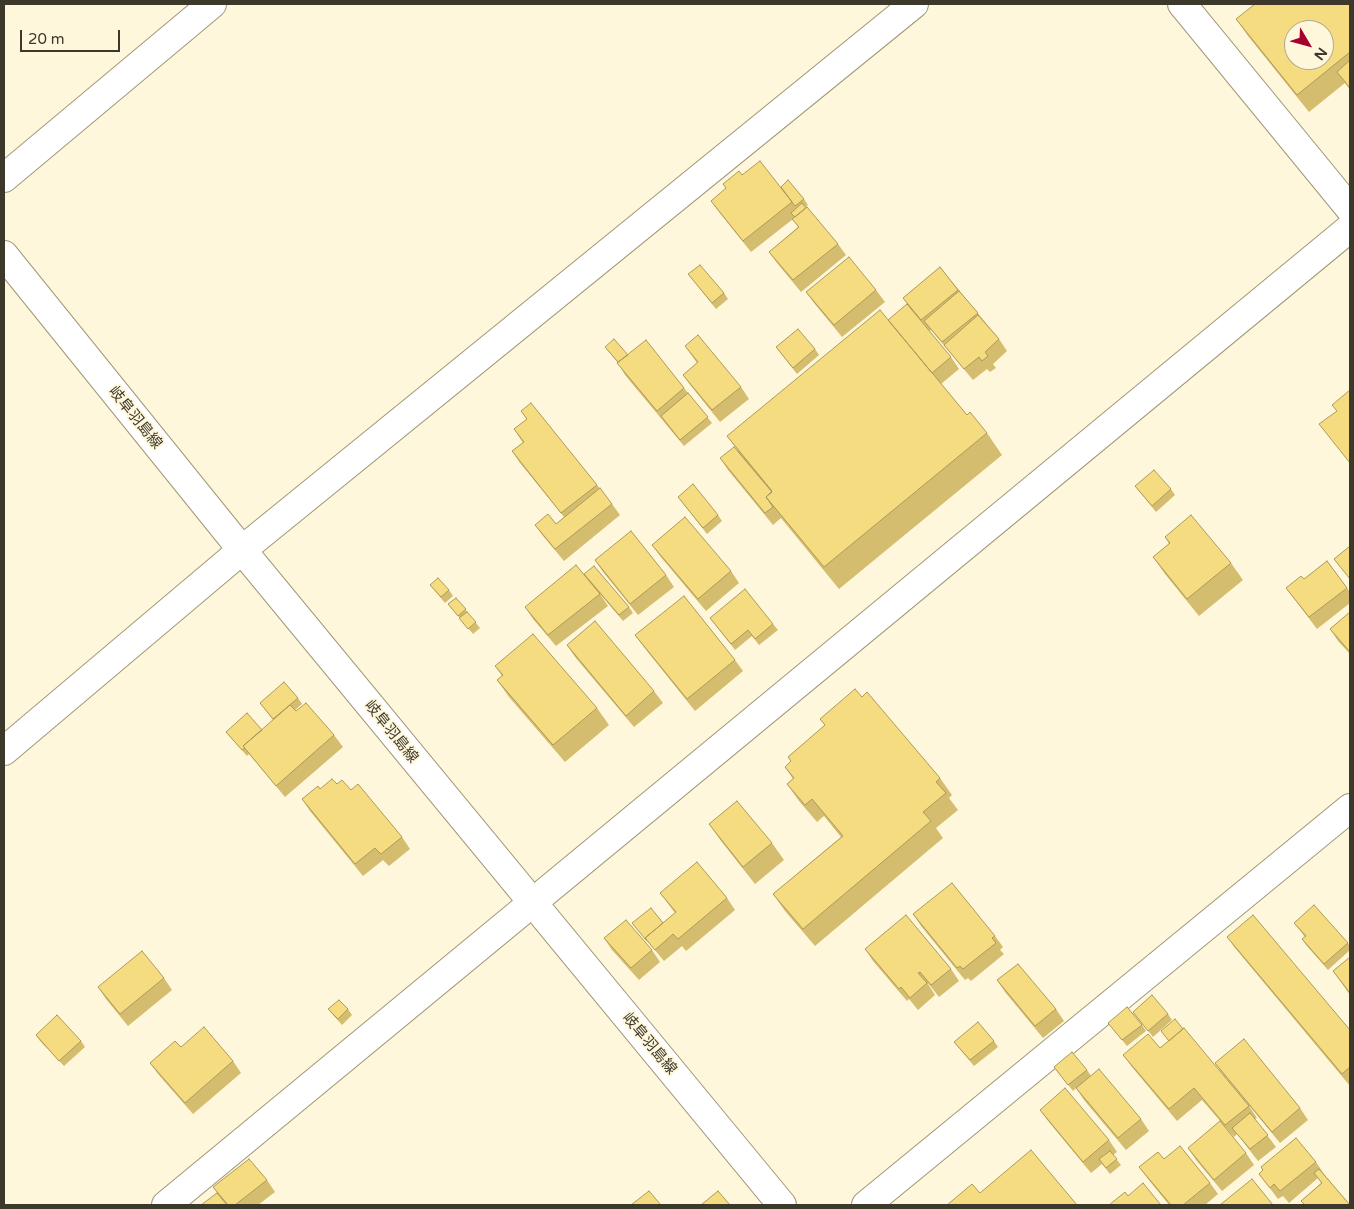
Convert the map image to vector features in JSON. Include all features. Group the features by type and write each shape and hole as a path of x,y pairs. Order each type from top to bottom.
{"street":[{"path":"4,178 212,4"},
{"path":"4,750 242,550 914,4"},
{"path":"1182,4 1350,209"},
{"path":"166,1205 1350,228"},
{"name":"岐阜羽島線","path":"4,255 242,550 782,1205"},
{"path":"866,1205 1350,808"}],"building":[{"path":"1255,4 1350,4 1350,52 1334,65 1334,20 1284,20 1284,70 1328,70 1297,95 1236,19"},
{"path":"1350,60 1350,88 1337,72"},
{"path":"760,161 792,202 743,241 711,201 726,188 723,184 739,171 742,175"},
{"path":"788,180 804,199 795,206 781,187"},
{"path":"802,203 806,208 795,217 791,213"},
{"path":"807,207 838,244 793,280 769,252 799,227 792,219"},
{"path":"849,257 876,290 834,325 806,292"},
{"path":"700,265 724,293 712,303 688,274"},
{"path":"940,267 958,290 921,320 903,298"},
{"path":"959,291 978,313 942,342 924,321"},
{"path":"907,304 951,357 932,373 888,320"},
{"path":"880,310 967,415 970,412 987,433 824,567 766,497 772,491 727,436"},
{"path":"978,315 999,339 985,352 988,356 982,361 979,357 964,369 944,345"},
{"path":"798,329 815,349 793,368 776,347"},
{"path":"698,335 741,387 712,410 683,375 698,362 685,346"},
{"path":"614,339 628,355 618,362 605,347"},
{"path":"646,340 684,388 657,411 617,363"},
{"path":"1350,390 1350,463 1319,424 1337,411 1332,405"},
{"path":"688,393 708,417 680,440 661,416"},
{"path":"531,403 597,485 561,513 512,451 524,442 514,429 527,419 521,411"},
{"path":"734,447 772,492 766,497 773,507 765,513 720,458"},
{"path":"1154,470 1171,489 1152,506 1135,486"},
{"path":"693,484 718,515 703,528 678,497"},
{"path":"600,488 612,504 555,549 535,525 548,514 556,524"},
{"path":"1191,515 1231,563 1187,599 1153,557 1170,543 1165,537"},
{"path":"685,517 731,571 698,599 652,545"},
{"path":"631,531 666,575 630,604 595,560"},
{"path":"1350,546 1350,579 1334,559"},
{"path":"1327,561 1347,588 1309,617 1286,588 1301,576 1304,579"},
{"path":"576,565 600,594 548,635 525,607"},
{"path":"594,566 629,607 619,615 584,574"},
{"path":"438,578 449,590 441,597 430,585"},
{"path":"745,589 773,624 755,639 748,630 731,644 710,618"},
{"path":"684,596 735,660 687,699 635,635"},
{"path":"456,598 466,609 458,616 448,604"},
{"path":"467,612 476,622 468,629 459,618"},
{"path":"1350,612 1350,652 1330,629"},
{"path":"595,621 654,691 626,716 567,645"},
{"path":"533,634 597,708 553,745 497,680 503,675 495,666"},
{"path":"284,682 298,698 273,719 260,703"},
{"path":"855,689 862,697 867,692 940,778 936,782 946,793 923,812 931,821 803,929 773,894 843,836 812,799 805,805 787,784 794,778 785,767 791,761 788,757 825,725 820,719"},
{"path":"306,703 334,735 276,786 243,746 290,705 296,711"},
{"path":"247,713 262,730 243,746 245,748 242,750 226,732"},
{"path":"332,779 337,784 342,780 351,790 358,784 402,837 381,854 375,848 355,864 302,799 318,786 320,789"},
{"path":"737,801 772,843 743,867 709,824"},
{"path":"697,862 727,898 678,939 673,934 655,950 645,938 676,912 660,893"},
{"path":"952,883 995,936 992,938 996,943 963,969 960,966 957,968 913,914"},
{"path":"1314,905 1348,943 1324,964 1302,939 1306,936 1294,923"},
{"path":"651,908 663,923 645,938 646,940 632,923"},
{"path":"906,915 951,969 931,985 920,972 918,973 927,983 910,998 901,987 899,989 865,949"},
{"path":"1253,915 1350,1030 1350,1067 1342,1074 1227,937"},
{"path":"626,920 652,950 631,968 604,938"},
{"path":"142,951 164,978 120,1014 98,987"},
{"path":"1350,957 1350,993 1333,971"},
{"path":"1018,964 1056,1009 1035,1026 997,980"},
{"path":"1152,995 1168,1014 1148,1031 1133,1012"},
{"path":"339,1000 348,1009 338,1019 328,1009"},
{"path":"1127,1007 1142,1025 1122,1040 1108,1023"},
{"path":"57,1015 81,1041 59,1061 36,1035"},
{"path":"1175,1019 1183,1029 1169,1041 1161,1031"},
{"path":"978,1022 994,1041 970,1060 954,1042"},
{"path":"204,1027 233,1061 185,1103 150,1063 175,1041 181,1047"},
{"path":"1184,1028 1249,1106 1225,1125 1194,1088 1169,1109 1123,1055 1148,1034 1160,1048"},
{"path":"1244,1039 1300,1108 1272,1132 1215,1063"},
{"path":"1072,1052 1087,1070 1068,1085 1054,1067"},
{"path":"1099,1069 1141,1119 1118,1138 1076,1088"},
{"path":"1065,1088 1109,1140 1083,1162 1040,1110"},
{"path":"1250,1113 1268,1135 1250,1149 1232,1128"},
{"path":"1220,1121 1246,1153 1214,1180 1188,1148"},
{"path":"1296,1138 1316,1162 1280,1191 1274,1184 1270,1188 1259,1174 1263,1170 1261,1167"},
{"path":"1180,1146 1210,1183 1183,1205 1171,1205 1139,1167 1158,1152 1164,1159"},
{"path":"1031,1150 1077,1205 947,1205 972,1184 980,1193"},
{"path":"1110,1151 1117,1159 1106,1168 1099,1159"},
{"path":"249,1159 267,1180 235,1205 228,1205 213,1187"},
{"path":"1319,1169 1350,1205 1305,1205 1301,1201 1322,1183 1314,1173"},
{"path":"1252,1179 1273,1205 1220,1205"},
{"path":"1143,1183 1161,1205 1109,1205 1125,1192 1128,1196"},
{"path":"649,1191 661,1205 631,1205"},
{"path":"718,1191 730,1205 701,1205"},
{"path":"217,1193 227,1205 201,1205"}]}
